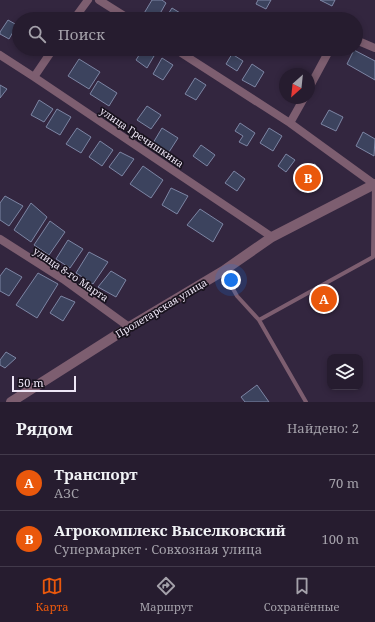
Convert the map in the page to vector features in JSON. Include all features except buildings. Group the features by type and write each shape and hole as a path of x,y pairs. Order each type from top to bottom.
{"street":[{"path":"79,12 88,0"},
{"path":"99,0 118,12"},
{"path":"363,43 375,48"},
{"name":"улица Гречишкина","path":"0,55 272,237"},
{"path":"34,77 48,56"},
{"path":"186,56 290,123 375,184"},
{"path":"315,77 326,56"},
{"path":"290,123 301,104"},
{"name":"Пролетарская улица","path":"11,402 129,327 223,271 272,237 375,184"},
{"name":"улица 8-го Марта","path":"0,239 63,279 129,327"}],"lane":[{"path":"258,320 373,258 375,184"},
{"path":"223,271 237,296 258,320 306,402"}],"place":[{"name":"Агрокомплекс Выселковский","path":"308,178"},
{"name":"Транспорт","path":"324,299"}]}
